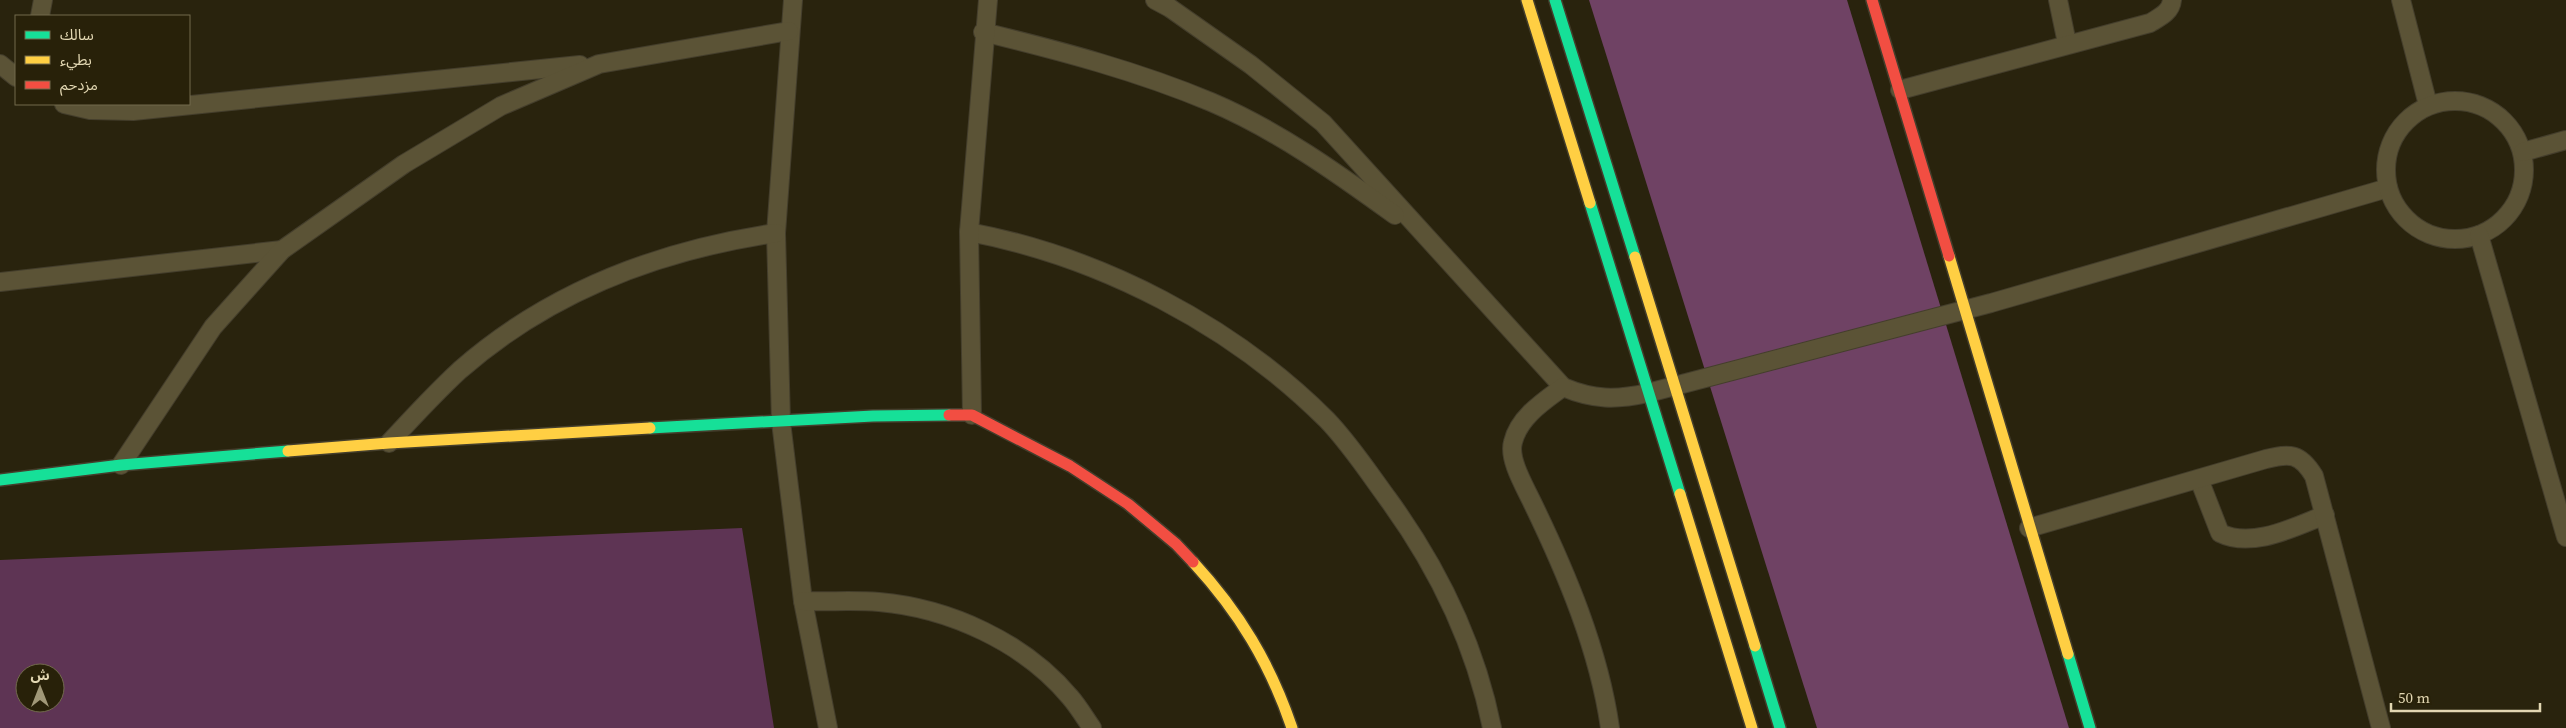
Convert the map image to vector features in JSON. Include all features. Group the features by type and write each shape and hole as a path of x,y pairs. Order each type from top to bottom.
{"street":[{"path":"40,15 42,0"},
{"path":"793,0 789,31 776,234 781,422 803,601 828,728"},
{"path":"972,415 969,232 983,32 988,0"},
{"path":"1527,0 1752,728"},
{"path":"1555,0 1780,728"},
{"path":"1872,0 2090,728"},
{"path":"2058,0 2067,43"},
{"path":"1900,90 2067,43 2150,23 2164,15 2172,4 2172,0"},
{"path":"2401,0 2428,105"},
{"path":"1166,3 1251,65 1323,123 1563,387 1584,396 1609,398 1648,393 1965,310 2388,188"},
{"path":"68,105 90,110 133,111 600,64 789,31"},
{"path":"983,32 1092,59 1144,76 1213,103 1286,141 1422,234"},
{"path":"0,64 15,77"},
{"path":"121,465 213,327 282,250 404,164 493,111 600,64"},
{"path":"2451,100 2475,103 2497,113 2514,130 2523,152 2526,174 2521,196 2509,214 2493,229 2479,236 2451,239 2430,234 2411,224 2402,213 2388,188 2385,168 2387,155 2397,130 2411,116 2428,105 2451,100"},
{"path":"2523,152 2566,140"},
{"path":"969,232 1048,251 1116,276 1202,324 1251,356 1288,384 1328,422 1408,526 1445,589 1477,666 1492,728"},
{"path":"389,443 461,369 550,306 597,282 644,264 731,240 776,234"},
{"path":"2479,236 2566,538"},
{"path":"0,282 282,250"},
{"path":"1563,387 1540,404 1519,425 1512,443 1516,469 1561,569 1594,659 1610,728"},
{"path":"0,480 121,465 389,443 873,416 972,415 1070,466 1128,504 1176,544 1215,586 1254,640 1281,695 1292,728"},
{"path":"2029,528 2282,455 2296,456 2306,464 2314,476 2381,728"},
{"path":"2199,479 2220,533 2231,538 2257,537 2325,516"},
{"path":"803,601 879,602 919,608 962,621 1014,649 1042,670 1070,696 1092,728"}],"shaded area":[{"path":"1589,0 1847,0 2069,728 1817,728"},
{"path":"742,528 774,728 0,728 0,560"}],"traffic: fast":[{"path":"1555,0 1635,257"},
{"path":"1590,203 1680,494"},
{"path":"650,428 873,416 949,415"},
{"path":"0,480 121,465 288,451"},
{"path":"1755,646 1780,728"},
{"path":"2068,654 2090,728"}],"traffic: slow":[{"path":"1527,0 1590,203"},
{"path":"1949,256 2068,654"},
{"path":"1635,257 1755,646"},
{"path":"288,451 389,443 650,428"},
{"path":"1680,494 1752,728"},
{"path":"1193,562 1225,600 1252,639 1274,682 1292,728"}],"traffic: jam":[{"path":"1872,0 1949,256"},
{"path":"949,415 972,415 1070,466 1128,504 1176,544 1193,562"}]}
